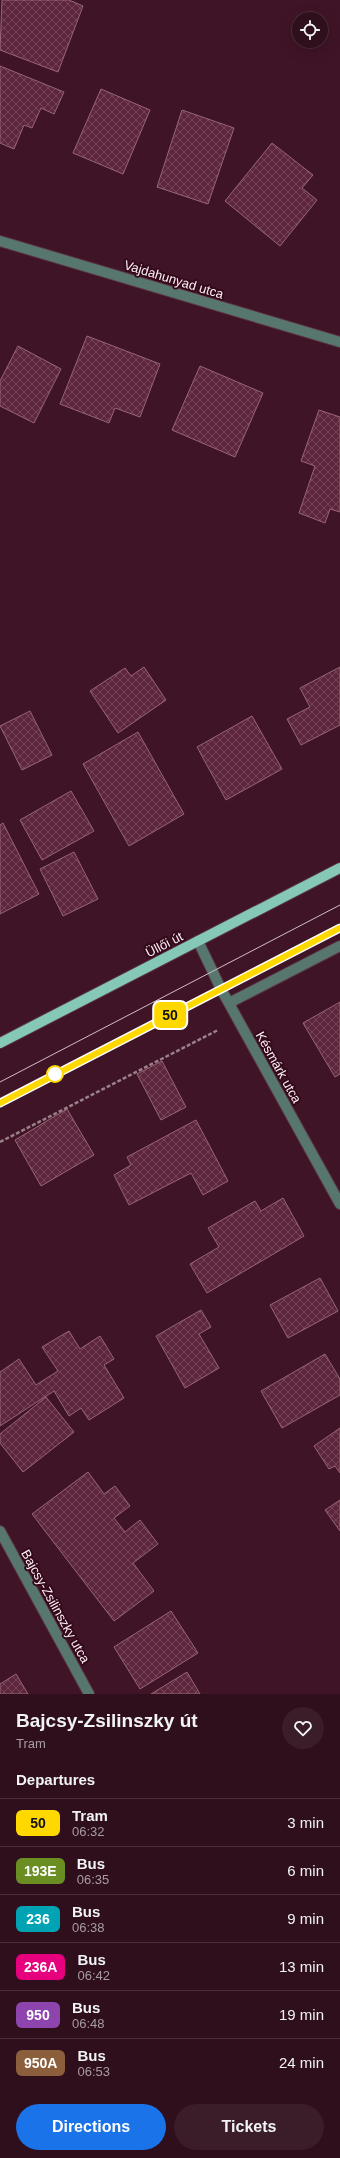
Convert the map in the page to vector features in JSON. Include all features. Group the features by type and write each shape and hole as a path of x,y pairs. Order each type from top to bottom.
{"main road":[{"name":"Üllői út","path":"0,1043 340,868"}],"street":[{"name":"Vajdahunyad utca","path":"0,241 340,342"},
{"name":"Késmárk utca","path":"198,942 238,1020 340,1204"},
{"path":"229,1003 340,946"},
{"name":"Bajcsy-Zsilinszky utca","path":"0,1531 89,1694"}],"path":[{"path":"0,1142 238,1020"}],"building":[{"path":"2,0 69,0 83,6 58,72 0,50"},
{"path":"0,66 64,92 54,114 41,108 32,128 24,125 14,149 0,143"},
{"path":"101,89 150,110 123,174 73,153"},
{"path":"182,110 234,128 208,204 157,187"},
{"path":"272,143 313,175 302,188 317,200 280,246 225,201"},
{"path":"87,336 160,364 140,417 115,408 109,423 60,404"},
{"path":"18,346 61,369 34,423 0,406 0,381"},
{"path":"200,366 263,393 235,457 172,430"},
{"path":"319,410 340,417 340,512 330,509 325,523 299,513 315,466 301,461"},
{"path":"144,667 166,700 118,733 90,691 125,668 131,676"},
{"path":"340,667 340,725 301,745 287,719 310,707 300,688"},
{"path":"30,711 52,755 22,770 0,726"},
{"path":"252,716 282,769 226,800 197,747"},
{"path":"138,732 184,814 129,846 83,764"},
{"path":"71,791 94,831 42,860 20,820"},
{"path":"3,823 39,894 0,914 0,825"},
{"path":"74,852 98,899 63,916 40,869"},
{"path":"340,1002 340,1074 335,1077 303,1023"},
{"path":"162,1061 186,1107 161,1120 137,1074"},
{"path":"67,1109 94,1155 41,1186 15,1140"},
{"path":"196,1120 228,1181 203,1195 191,1173 129,1205 114,1175 131,1165 127,1157"},
{"path":"283,1198 304,1236 207,1293 190,1264 219,1247 208,1228 255,1201 261,1211"},
{"path":"320,1278 338,1311 288,1338 270,1305"},
{"path":"201,1310 211,1327 199,1334 219,1368 185,1388 156,1336"},
{"path":"69,1331 80,1349 100,1336 114,1359 104,1365 124,1398 89,1420 81,1408 69,1416 54,1391 0,1426 0,1372 19,1359 36,1385 58,1371 42,1347"},
{"path":"325,1354 340,1379 340,1395 282,1428 261,1391"},
{"path":"46,1397 74,1432 23,1472 0,1443 0,1434"},
{"path":"340,1428 340,1473 335,1466 329,1469 314,1446"},
{"path":"88,1472 104,1494 115,1486 130,1506 114,1518 125,1532 140,1520 158,1544 133,1563 154,1591 114,1621 32,1514"},
{"path":"340,1500 340,1531 325,1510"},
{"path":"171,1611 198,1653 140,1689 114,1647"},
{"path":"187,1672 200,1694 151,1694"},
{"path":"16,1674 28,1694 0,1694 0,1684"}],"tram line":[{"path":"0,1082 340,905"},
{"path":"0,1103 340,928"},
{"name":"50","path":"0,1103 340,928"}]}
